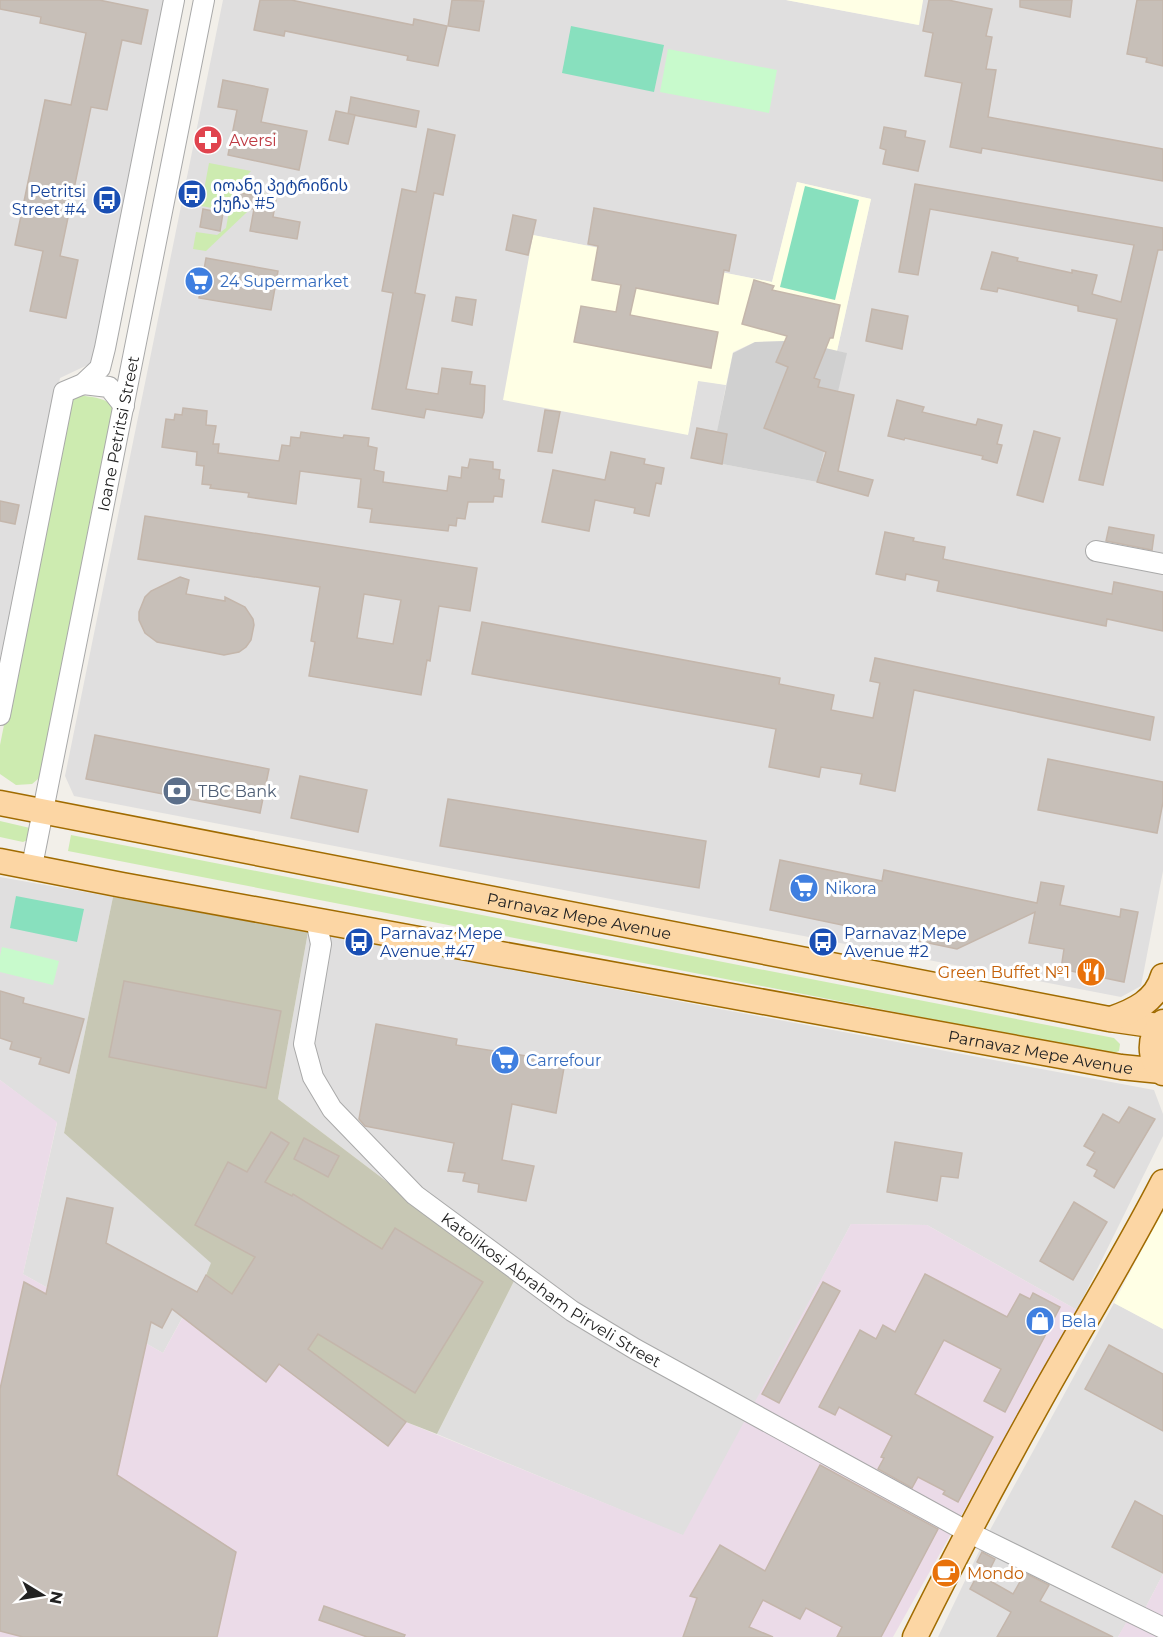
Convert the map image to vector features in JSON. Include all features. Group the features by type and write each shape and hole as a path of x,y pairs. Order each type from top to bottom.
{"main road":[{"name":"Parnavaz Mepe Avenue","path":"0,803 1109,1020 1161,1022"},
{"name":"Parnavaz Mepe Avenue","path":"0,861 1121,1067 1162,1072"},
{"path":"1109,1020 1130,1013 1151,998 1161,982"},
{"path":"1161,982 1161,1022 1154,1035 1152,1054 1162,1072"},
{"path":"915,1637 968,1532 1038,1403 1133,1240 1163,1182"}],"street":[{"name":"Ioane Petritsi Street","path":"0,715 64,392 83,384 100,368 105,348 174,0"},
{"name":"Ioane Petritsi Street","path":"32,867 204,0"},
{"path":"162,62 191,67"},
{"path":"83,384 110,387 123,406"},
{"path":"1096,552 1163,564"},
{"name":"Katolikosi Abraham Pirveli Street","path":"316,920 321,944 304,1044 313,1077 332,1110 415,1195 572,1311 635,1349 968,1532 1163,1628"}],"shaded area":[{"path":"0,0 168,0 96,361 60,378 0,688"},
{"path":"223,0 786,0 918,25 923,0 1163,0 1163,871 1141,986 1121,997 74,796 65,776","holes":["797,182 871,199 837,351 846,353 817,482 691,458 717,432 726,385 698,380 688,434 533,235 772,282"]},
{"path":"786,0 923,0 919,25"},
{"path":"797,182 871,199 837,351 825,348 823,356 785,341 755,342 733,352 726,385 698,381 688,435 503,400 533,235 772,282"},
{"path":"785,341 823,356 825,348 847,353 817,482 691,458 697,428 717,431 733,353 755,342"},
{"path":"0,877 113,897 64,1133 212,1263 163,1353 23,1274 57,1123 0,1080"},
{"path":"113,897 308,932 278,1099 515,1279 437,1434 406,1422 206,1275 211,1263 64,1133"},
{"path":"308,932 1154,1090 1163,1114 1163,1136 1077,1310 927,1225 851,1224 684,1536 437,1434 515,1279 278,1099"},
{"path":"0,1080 57,1122 23,1274 163,1353 206,1275 406,1422 683,1535 851,1224 927,1225 1077,1310 893,1637 0,1637"},
{"path":"1161,1213 1163,1214 1163,1329 1114,1303"},
{"path":"1114,1303 1163,1329 1163,1574 1137,1624 1128,1620 1118,1637 938,1637 984,1541"},
{"path":"1163,1574 1163,1637 1118,1637 1128,1619 1137,1624"}],"green space":[{"path":"571,26 664,45 654,92 562,73"},
{"path":"668,49 777,70 769,113 660,92"},
{"path":"209,163 251,171 235,189 266,194 206,251 193,249 196,232 217,235 226,228 229,211 201,206"},
{"path":"805,186 859,200 835,300 780,287"},
{"path":"80,395 106,401 115,413 44,774 32,784 16,785 0,774 0,745 68,405"},
{"path":"0,821 30,828 30,839 23,842 0,837"},
{"path":"71,835 1114,1038 1120,1044 1119,1051 1111,1054 68,851"},
{"path":"16,896 84,909 77,942 10,928"},
{"path":"2,947 59,961 53,985 0,972"}],"building":[{"path":"0,0 99,0 148,10 141,44 122,40 107,110 91,107 60,256 78,260 66,318 30,311 43,251 15,245 45,100 71,105 86,33 40,23 41,17 0,9"},
{"path":"260,0 291,0 413,25 414,19 447,26 438,66 407,60 408,56 285,31 284,36 254,30"},
{"path":"452,0 484,1 479,31 448,26"},
{"path":"929,0 948,0 992,9 986,36 992,37 986,69 996,70 988,117 1163,149 1163,181 982,148 981,153 950,147 962,83 925,76 933,33 923,31"},
{"path":"1020,0 1072,0 1070,17 1020,7"},
{"path":"1137,0 1163,0 1163,66 1146,62 1147,58 1127,54"},
{"path":"223,80 268,89 261,122 307,131 299,170 228,155 237,110 218,107"},
{"path":"351,97 419,111 416,127 348,114"},
{"path":"336,111 355,115 348,144 329,140"},
{"path":"884,127 906,131 905,137 925,141 918,171 883,164 886,150 880,148"},
{"path":"428,129 455,135 443,195 434,193 415,293 425,295 406,389 438,394 442,368 472,372 470,384 485,386 482,418 426,409 424,418 372,409 393,293 382,291 402,189 416,192"},
{"path":"915,184 1163,228 1163,250 1158,250 1103,485 1079,480 1117,319 1078,311 1078,306 998,288 997,292 981,289 992,252 1018,258 1017,261 1072,273 1072,270 1097,275 1092,294 1121,302 1134,245 930,209 918,275 899,272"},
{"path":"235,192 276,199 273,217 300,222 297,239 250,231 254,209 232,206"},
{"path":"594,208 736,235 729,271 724,270 718,304 636,288 630,315 718,332 711,368 574,342 581,306 616,312 621,285 592,280 598,246 588,244"},
{"path":"203,209 223,213 220,231 200,227"},
{"path":"513,215 536,220 528,255 506,250"},
{"path":"206,258 278,271 271,310 199,298"},
{"path":"754,280 774,286 772,290 840,305 833,338 830,338 814,378 820,380 818,387 854,395 838,471 873,480 868,496 817,482 826,452 764,428 788,367 776,362 787,336 742,324"},
{"path":"456,297 476,300 472,325 452,321"},
{"path":"872,309 908,316 902,349 866,341"},
{"path":"897,400 924,407 922,412 976,425 978,419 1002,425 997,444 1002,445 997,463 982,459 983,456 888,436"},
{"path":"183,408 207,411 206,425 216,426 213,444 219,444 218,453 279,461 282,445 290,446 291,437 300,438 301,432 343,438 344,435 369,438 368,446 377,448 374,470 384,472 383,482 447,491 449,476 461,478 462,467 468,468 470,459 493,462 493,469 500,470 499,479 504,480 502,497 494,496 493,502 468,502 465,519 457,518 456,526 449,525 448,531 370,522 372,509 358,507 361,479 300,471 296,504 248,497 249,493 210,488 211,485 202,484 204,466 196,465 197,452 162,447 166,419 174,420 175,414 182,415"},
{"path":"545,410 560,412 552,453 538,451"},
{"path":"697,428 727,434 722,464 691,458"},
{"path":"1034,431 1060,438 1043,502 1017,495"},
{"path":"611,452 645,459 644,464 664,468 661,484 656,483 649,516 634,513 635,508 595,500 589,531 542,522 553,470 605,480"},
{"path":"0,501 19,505 15,524 0,521"},
{"path":"145,516 477,568 470,611 439,606 430,661 427,660 421,695 309,676 315,642 311,641 320,587 138,559","holes":["364,594 401,600 393,644 357,638"]},
{"path":"1109,527 1154,535 1152,550 1106,541"},
{"path":"885,532 914,538 913,541 945,547 943,559 1112,594 1114,582 1163,592 1163,631 1107,619 1106,626 937,591 939,581 906,574 905,580 876,574"},
{"path":"180,577 189,580 186,594 225,601 225,597 245,607 254,625 251,640 246,647 239,652 224,655 157,642 145,633 139,620 139,612 145,597 151,591"},
{"path":"482,622 780,678 779,684 834,695 831,710 873,718 880,683 870,681 875,658 1154,717 1150,740 914,690 895,791 860,784 862,774 821,767 819,777 769,767 776,729 472,674"},
{"path":"95,735 269,769 260,813 86,779"},
{"path":"1048,759 1163,782 1163,802 1157,833 1038,810"},
{"path":"300,776 367,790 358,832 291,818"},
{"path":"448,799 706,841 699,888 440,846"},
{"path":"780,860 882,881 884,870 1037,903 1041,882 1064,886 1060,905 1120,917 1121,909 1138,912 1124,982 1061,969 1064,949 1029,943 1035,912 957,949 770,910"},
{"path":"124,981 281,1011 266,1088 109,1057"},
{"path":"0,991 24,998 23,1003 84,1019 69,1073 39,1064 41,1058 10,1049 12,1042 0,1038"},
{"path":"376,1024 457,1039 456,1045 565,1062 556,1113 512,1104 502,1160 534,1166 526,1201 478,1192 479,1184 463,1181 465,1173 448,1171 454,1143 365,1126 359,1119"},
{"path":"1129,1107 1155,1119 1114,1188 1094,1176 1097,1170 1087,1165 1095,1152 1084,1146 1103,1114 1119,1123"},
{"path":"271,1132 289,1143 265,1182 292,1196 293,1194 382,1249 395,1228 483,1282 415,1393 318,1334 308,1349 406,1422 388,1446 279,1364 266,1382 172,1309 162,1328 151,1322 117,1475 236,1552 217,1637 23,1637 0,1631 0,1389 24,1282 46,1294 67,1198 113,1208 106,1243 197,1292 206,1275 232,1294 255,1257 195,1225 228,1162 247,1172"},
{"path":"304,1138 339,1156 328,1177 294,1159"},
{"path":"895,1142 962,1153 958,1178 941,1176 937,1201 887,1192"},
{"path":"1074,1202 1107,1222 1073,1280 1040,1261"},
{"path":"925,1274 1007,1317 1020,1294 1030,1299 1033,1293 1060,1307 1005,1412 984,1401 1001,1369 944,1340 915,1394 993,1437 958,1502 943,1494 945,1491 918,1477 912,1488 878,1469 884,1458 881,1457 892,1436 839,1407 835,1415 819,1407 860,1330 876,1339 883,1325 895,1332"},
{"path":"823,1282 840,1291 779,1403 762,1394"},
{"path":"1109,1345 1163,1374 1163,1431 1085,1389"},
{"path":"820,1465 938,1529 881,1637 837,1637 842,1627 806,1608 800,1619 763,1600 749,1627 773,1637 683,1637 697,1598 690,1596 720,1545 765,1571"},
{"path":"1135,1501 1163,1516 1163,1573 1112,1547"},
{"path":"982,1552 995,1559 990,1569 977,1562"},
{"path":"1025,1573 1049,1585 1040,1601 1113,1637 997,1637 1011,1612 970,1589 978,1574 1013,1594"},
{"path":"324,1606 405,1635 404,1637 367,1637 319,1620"}],"place":[{"name":"Aversi","path":"208,140"},
{"name":"იოანე პეტრიწის ქუჩა #5","path":"192,194"},
{"name":"Petritsi Street #4","path":"107,200"},
{"name":"24 Supermarket","path":"199,281"},
{"name":"TBC Bank","path":"177,791"},
{"name":"Nikora","path":"804,888"},
{"name":"Parnavaz Mepe Avenue #47","path":"359,942"},
{"name":"Parnavaz Mepe Avenue #2","path":"823,942"},
{"name":"Green Buffet №1","path":"1091,972"},
{"name":"Carrefour","path":"505,1060"},
{"name":"Bela","path":"1040,1321"},
{"name":"Mondo","path":"946,1573"}]}
